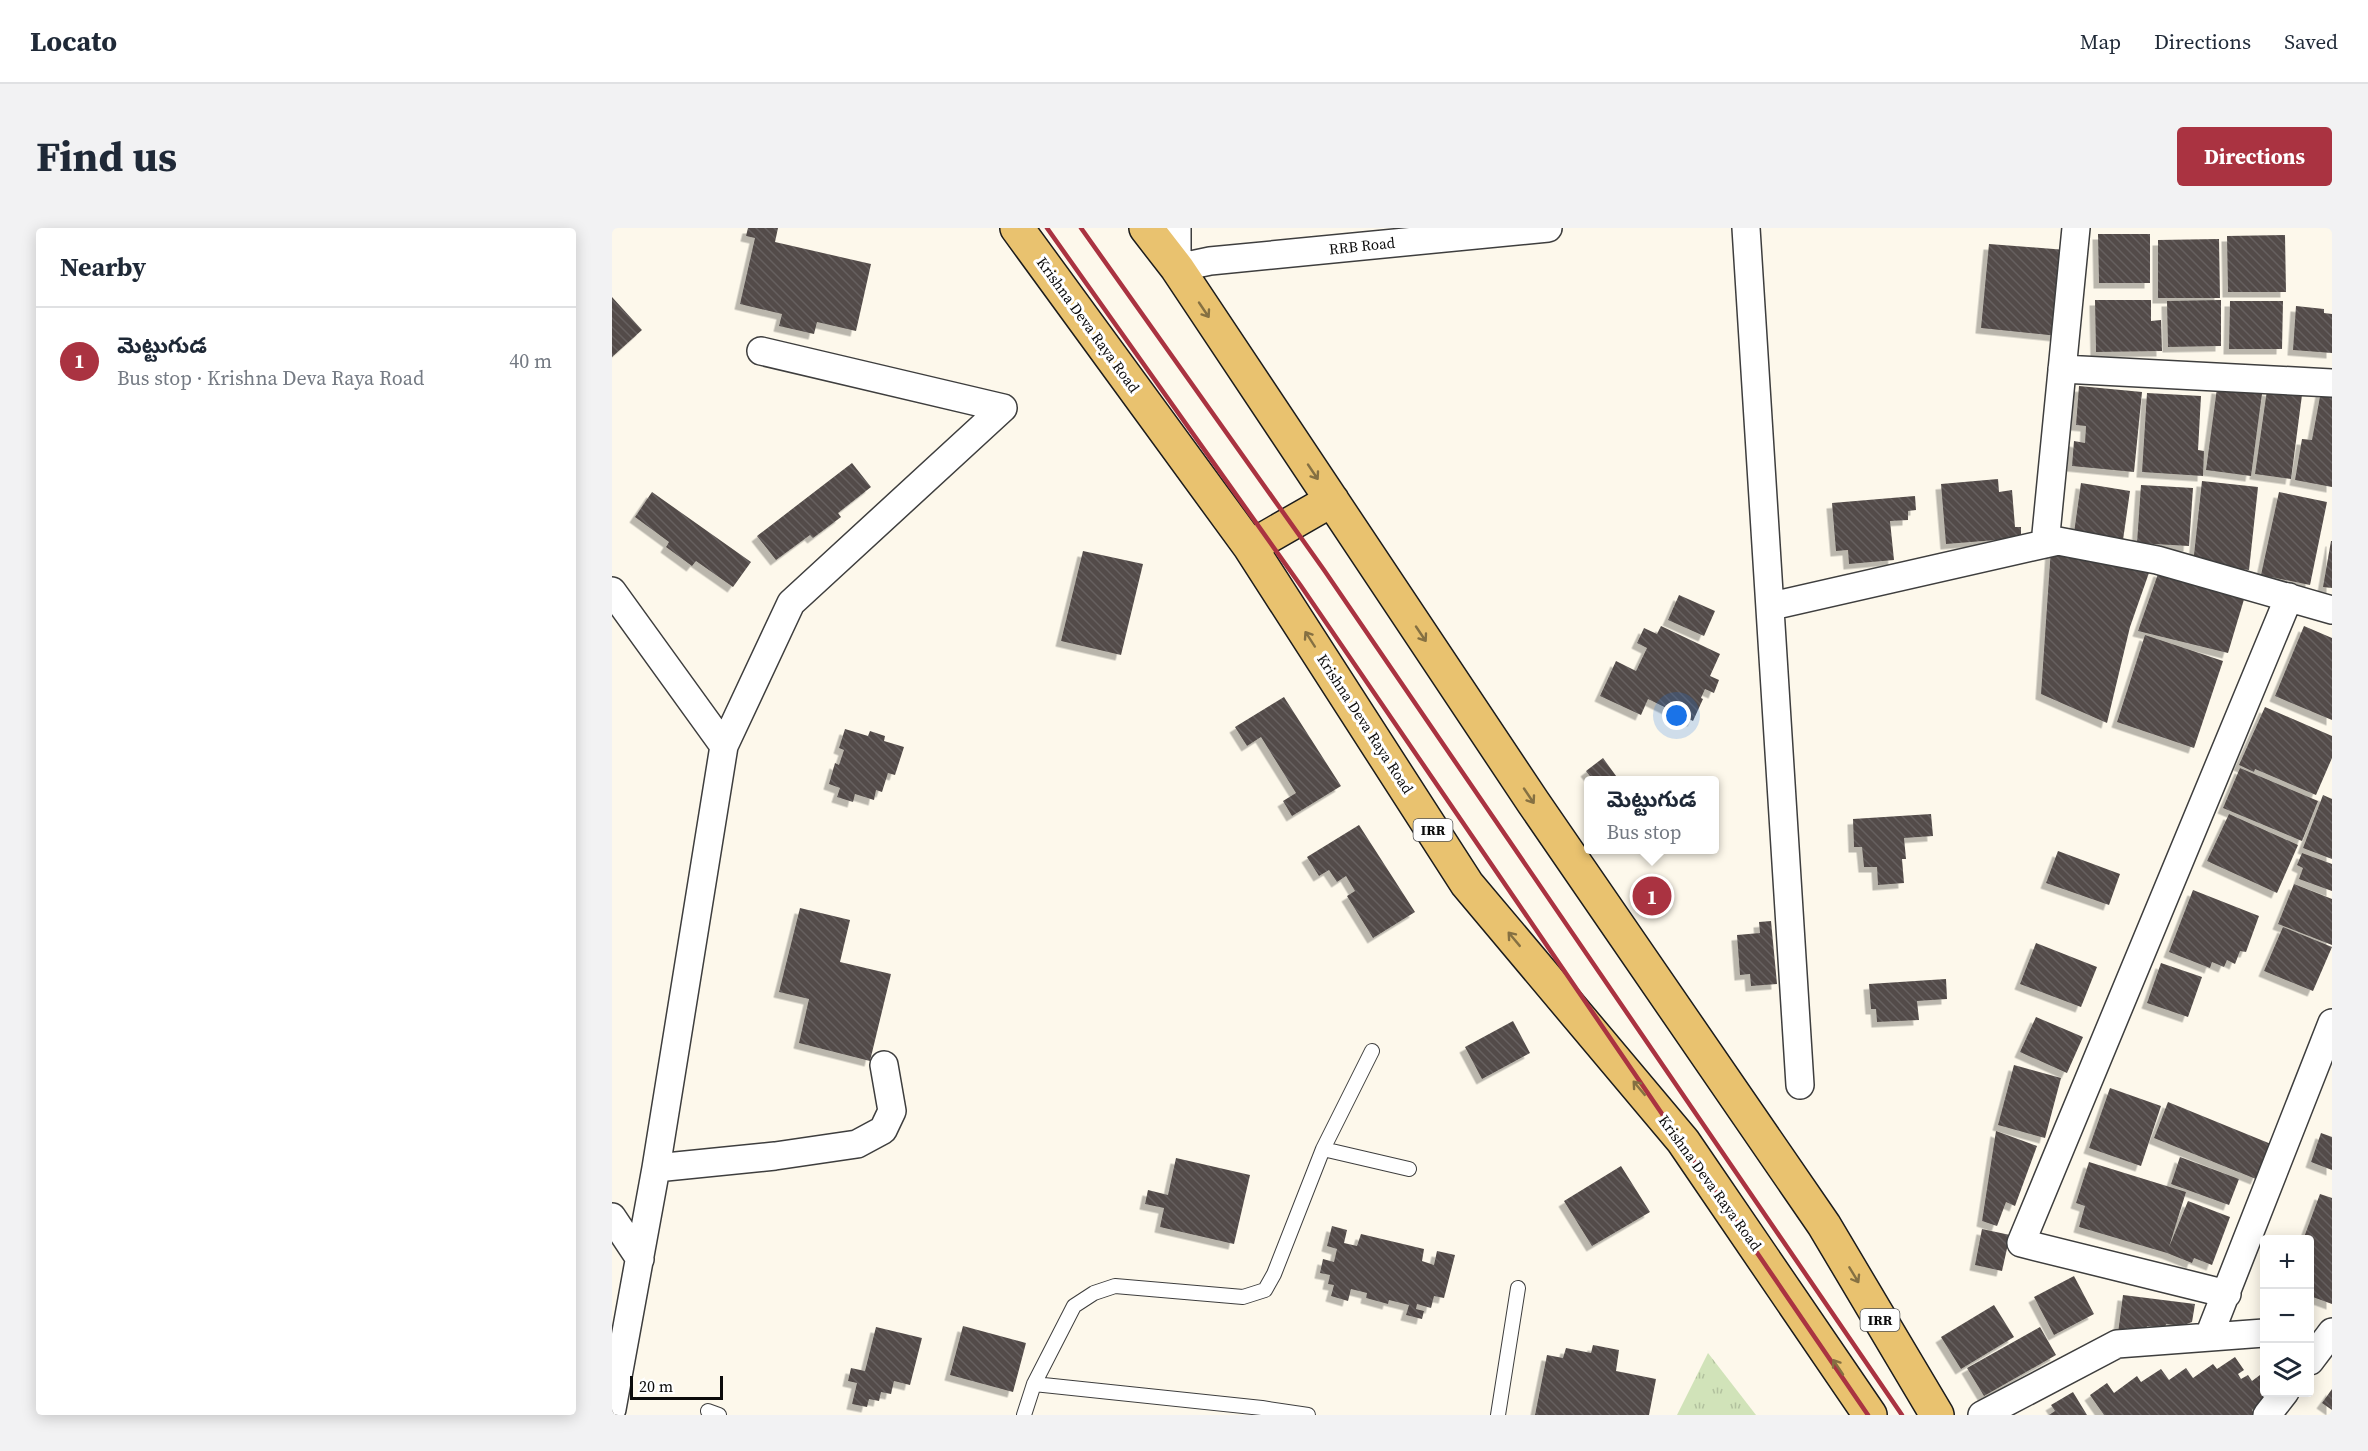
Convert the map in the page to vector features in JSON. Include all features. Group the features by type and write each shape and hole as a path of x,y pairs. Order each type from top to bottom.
{"main road":[{"name":"Krishna Deva Raya Road","path":"1017,228 1250,547 1467,884 1683,1141 1870,1415"},
{"name":"IRR","path":"1146,228 1177,268 1533,802 1824,1225 1937,1415"},
{"path":"1250,547 1332,500"}],"street":[{"path":"1177,228 1177,268"},
{"name":"RRB Road","path":"1177,268 1210,261 1548,228"},
{"path":"1746,228 1772,606 1800,1085"},
{"path":"2045,544 2076,228"},
{"path":"612,1409 656,1168 724,746 791,603 1003,408 761,351"},
{"path":"2062,369 2332,383"},
{"path":"1772,606 2058,541 2157,560 2332,610"},
{"path":"612,591 724,746"},
{"path":"2227,1294 2021,1243 2289,597"},
{"path":"2209,1336 2332,1023"},
{"path":"656,1168 775,1156 857,1144 883,1130 892,1111 884,1065"},
{"path":"612,1217 640,1259"},
{"path":"2314,1330 2332,1330"},
{"path":"2314,1355 2332,1330"},
{"path":"1982,1415 2117,1344 2260,1333"},
{"path":"2267,1415 2281,1397"}],"lane":[{"path":"1024,1415 1034,1384 1074,1306 1094,1293 1115,1286 1242,1297 1265,1290 1274,1274 1323,1149 1372,1051"},
{"path":"1323,1149 1409,1169"},
{"path":"1498,1415 1518,1288"},
{"path":"1034,1384 1308,1415"}],"green space":[{"path":"1708,1353 1756,1415 1677,1415"}],"building":[{"path":"748,228 778,228 775,242 871,264 856,331 817,322 814,334 779,326 782,314 740,304 755,238 746,236"},
{"path":"2098,234 2150,234 2150,283 2099,283"},
{"path":"2285,235 2286,292 2228,292 2227,236"},
{"path":"2219,239 2220,298 2158,298 2158,240"},
{"path":"1989,244 2066,250 2058,336 1981,328"},
{"path":"612,297 642,330 612,357"},
{"path":"2095,300 2151,300 2151,321 2161,320 2162,351 2096,352"},
{"path":"2221,300 2221,346 2168,347 2167,301"},
{"path":"2230,301 2283,301 2282,349 2229,349"},
{"path":"2296,306 2324,309 2324,313 2332,314 2332,353 2293,350"},
{"path":"2079,386 2142,392 2134,472 2072,466 2074,441 2085,443 2086,426 2076,425"},
{"path":"2217,388 2262,394 2251,476 2206,470"},
{"path":"2267,390 2302,395 2291,479 2255,474"},
{"path":"2321,391 2332,393 2332,487 2295,480 2302,439 2312,440"},
{"path":"2147,393 2201,396 2198,450 2204,451 2203,476 2142,472"},
{"path":"852,463 871,487 838,513 841,517 813,538 810,535 776,560 757,536"},
{"path":"1998,479 1999,492 2012,490 2015,527 2021,527 2021,538 1946,544 1941,484"},
{"path":"2202,481 2258,487 2249,570 2193,564"},
{"path":"2081,483 2130,491 2123,540 2074,533"},
{"path":"2141,485 2193,488 2189,546 2137,543"},
{"path":"652,492 751,562 733,587 696,561 692,566 666,547 669,542 635,517"},
{"path":"2279,492 2327,502 2310,585 2261,575"},
{"path":"1915,496 1916,510 1908,511 1908,520 1890,521 1894,560 1849,564 1848,550 1836,551 1832,503"},
{"path":"2332,541 2332,588 2323,587"},
{"path":"2051,548 2151,567 2130,627 2107,723 2041,694"},
{"path":"1083,551 1143,564 1121,655 1061,641"},
{"path":"2159,571 2245,596 2228,653 2138,631"},
{"path":"1679,595 1715,611 1704,636 1668,620"},
{"path":"1661,626 1720,654 1710,676 1719,680 1714,693 1705,689 1693,721 1648,699 1641,715 1600,696 1616,661 1636,671 1647,648 1637,643 1644,628 1657,634"},
{"path":"2304,626 2332,638 2332,720 2275,696"},
{"path":"2145,635 2223,661 2194,748 2117,722"},
{"path":"1284,697 1341,786 1292,816 1283,801 1296,793 1261,737 1247,746 1235,727"},
{"path":"2265,707 2332,736 2332,758 2316,795 2255,769 2254,772 2239,765"},
{"path":"845,729 868,736 870,731 885,736 884,741 904,747 895,775 888,773 882,792 876,790 874,800 855,794 853,802 837,797 840,788 829,784 835,763 839,765 844,750 839,748"},
{"path":"1603,758 1616,776 1590,776 1586,771"},
{"path":"2240,768 2318,801 2302,841 2223,808"},
{"path":"2323,795 2332,799 2332,859 2303,848"},
{"path":"1931,814 1933,836 1904,838 1906,859 1902,859 1904,883 1878,885 1877,867 1864,867 1862,847 1854,847 1853,819"},
{"path":"2229,814 2298,845 2277,893 2207,861"},
{"path":"1359,825 1415,912 1373,938 1347,896 1355,891 1346,876 1337,882 1329,870 1319,876 1307,857"},
{"path":"2058,851 2120,874 2109,905 2046,883"},
{"path":"2302,853 2332,864 2332,891 2299,879 2303,868 2297,865"},
{"path":"2294,884 2332,899 2332,945 2278,924"},
{"path":"2193,890 2259,916 2246,952 2240,951 2235,964 2227,960 2224,967 2212,962 2210,968 2169,952"},
{"path":"800,908 850,920 840,962 891,974 870,1061 799,1043 809,999 779,992"},
{"path":"1771,921 1777,984 1751,986 1750,974 1740,975 1737,935 1760,933 1759,922"},
{"path":"2283,927 2332,947 2313,991 2264,971"},
{"path":"2036,943 2097,967 2081,1007 2020,984"},
{"path":"2161,963 2202,977 2188,1017 2147,1003"},
{"path":"1946,979 1947,999 1917,1001 1919,1020 1877,1022 1876,1009 1871,1009 1869,984"},
{"path":"2036,1017 2083,1037 2067,1073 2020,1052"},
{"path":"1513,1021 1530,1053 1482,1079 1465,1047"},
{"path":"2014,1065 2061,1078 2045,1138 1998,1125"},
{"path":"2110,1088 2161,1106 2141,1166 2089,1148"},
{"path":"2168,1102 2271,1144 2256,1179 2154,1138"},
{"path":"1996,1131 2037,1146 2015,1206 2006,1202 1997,1226 1982,1221"},
{"path":"2321,1133 2332,1137 2332,1170 2311,1162"},
{"path":"2180,1157 2239,1179 2229,1205 2171,1184"},
{"path":"1176,1158 1250,1175 1234,1244 1160,1227 1164,1208 1145,1204 1148,1190 1168,1195"},
{"path":"2089,1162 2186,1192 2169,1247 2188,1201 2230,1217 2212,1265 2194,1258 2192,1263 2167,1253 2079,1227 2085,1206 2076,1203"},
{"path":"1621,1166 1650,1212 1592,1246 1564,1201"},
{"path":"2320,1194 2332,1198 2332,1304 2314,1297 2314,1235 2305,1235"},
{"path":"1332,1226 1347,1230 1344,1243 1357,1246 1361,1234 1424,1249 1422,1261 1434,1265 1437,1251 1455,1255 1444,1298 1434,1296 1431,1308 1417,1304 1416,1309 1424,1311 1422,1319 1406,1315 1409,1305 1389,1300 1388,1304 1366,1298 1367,1293 1351,1289 1348,1301 1331,1296 1334,1285 1328,1284 1330,1275 1320,1273 1323,1259 1334,1262 1337,1249 1327,1246"},
{"path":"1982,1229 2010,1235 2002,1271 1975,1265"},
{"path":"2074,1276 2094,1314 2054,1335 2034,1297"},
{"path":"2123,1295 2195,1304 2192,1322 2181,1326 2166,1324 2165,1328 2147,1326 2146,1330 2127,1328 2127,1334 2118,1333"},
{"path":"1994,1305 2014,1337 1961,1369 1941,1337"},
{"path":"963,1326 1026,1343 1013,1392 950,1375"},
{"path":"876,1327 922,1338 910,1385 894,1381 891,1394 881,1392 879,1401 869,1399 867,1407 852,1404 857,1383 848,1381 851,1368 865,1371"},
{"path":"2040,1327 2056,1355 1984,1396 1967,1368"},
{"path":"1593,1345 1619,1350 1616,1371 1656,1379 1649,1415 1535,1415 1547,1355 1563,1358 1566,1348 1591,1353"},
{"path":"2235,1357 2244,1370 2238,1374 2241,1379 2248,1375 2252,1381 2260,1375 2260,1397 2270,1397 2252,1410 2255,1415 2104,1415 2090,1395 2107,1383 2114,1393 2137,1376 2141,1382 2161,1369 2169,1380 2186,1368 2193,1378 2213,1364 2217,1369"},
{"path":"2332,1389 2332,1410 2322,1403"},
{"path":"2073,1392 2087,1415 2049,1415 2055,1411 2051,1405"}],"railway":[{"path":"1047,228 1301,586 1868,1415"},
{"path":"1081,228 1324,570 1902,1415"}],"place":[{"name":"మెట్టుగుడ","path":"1652,896"}]}
